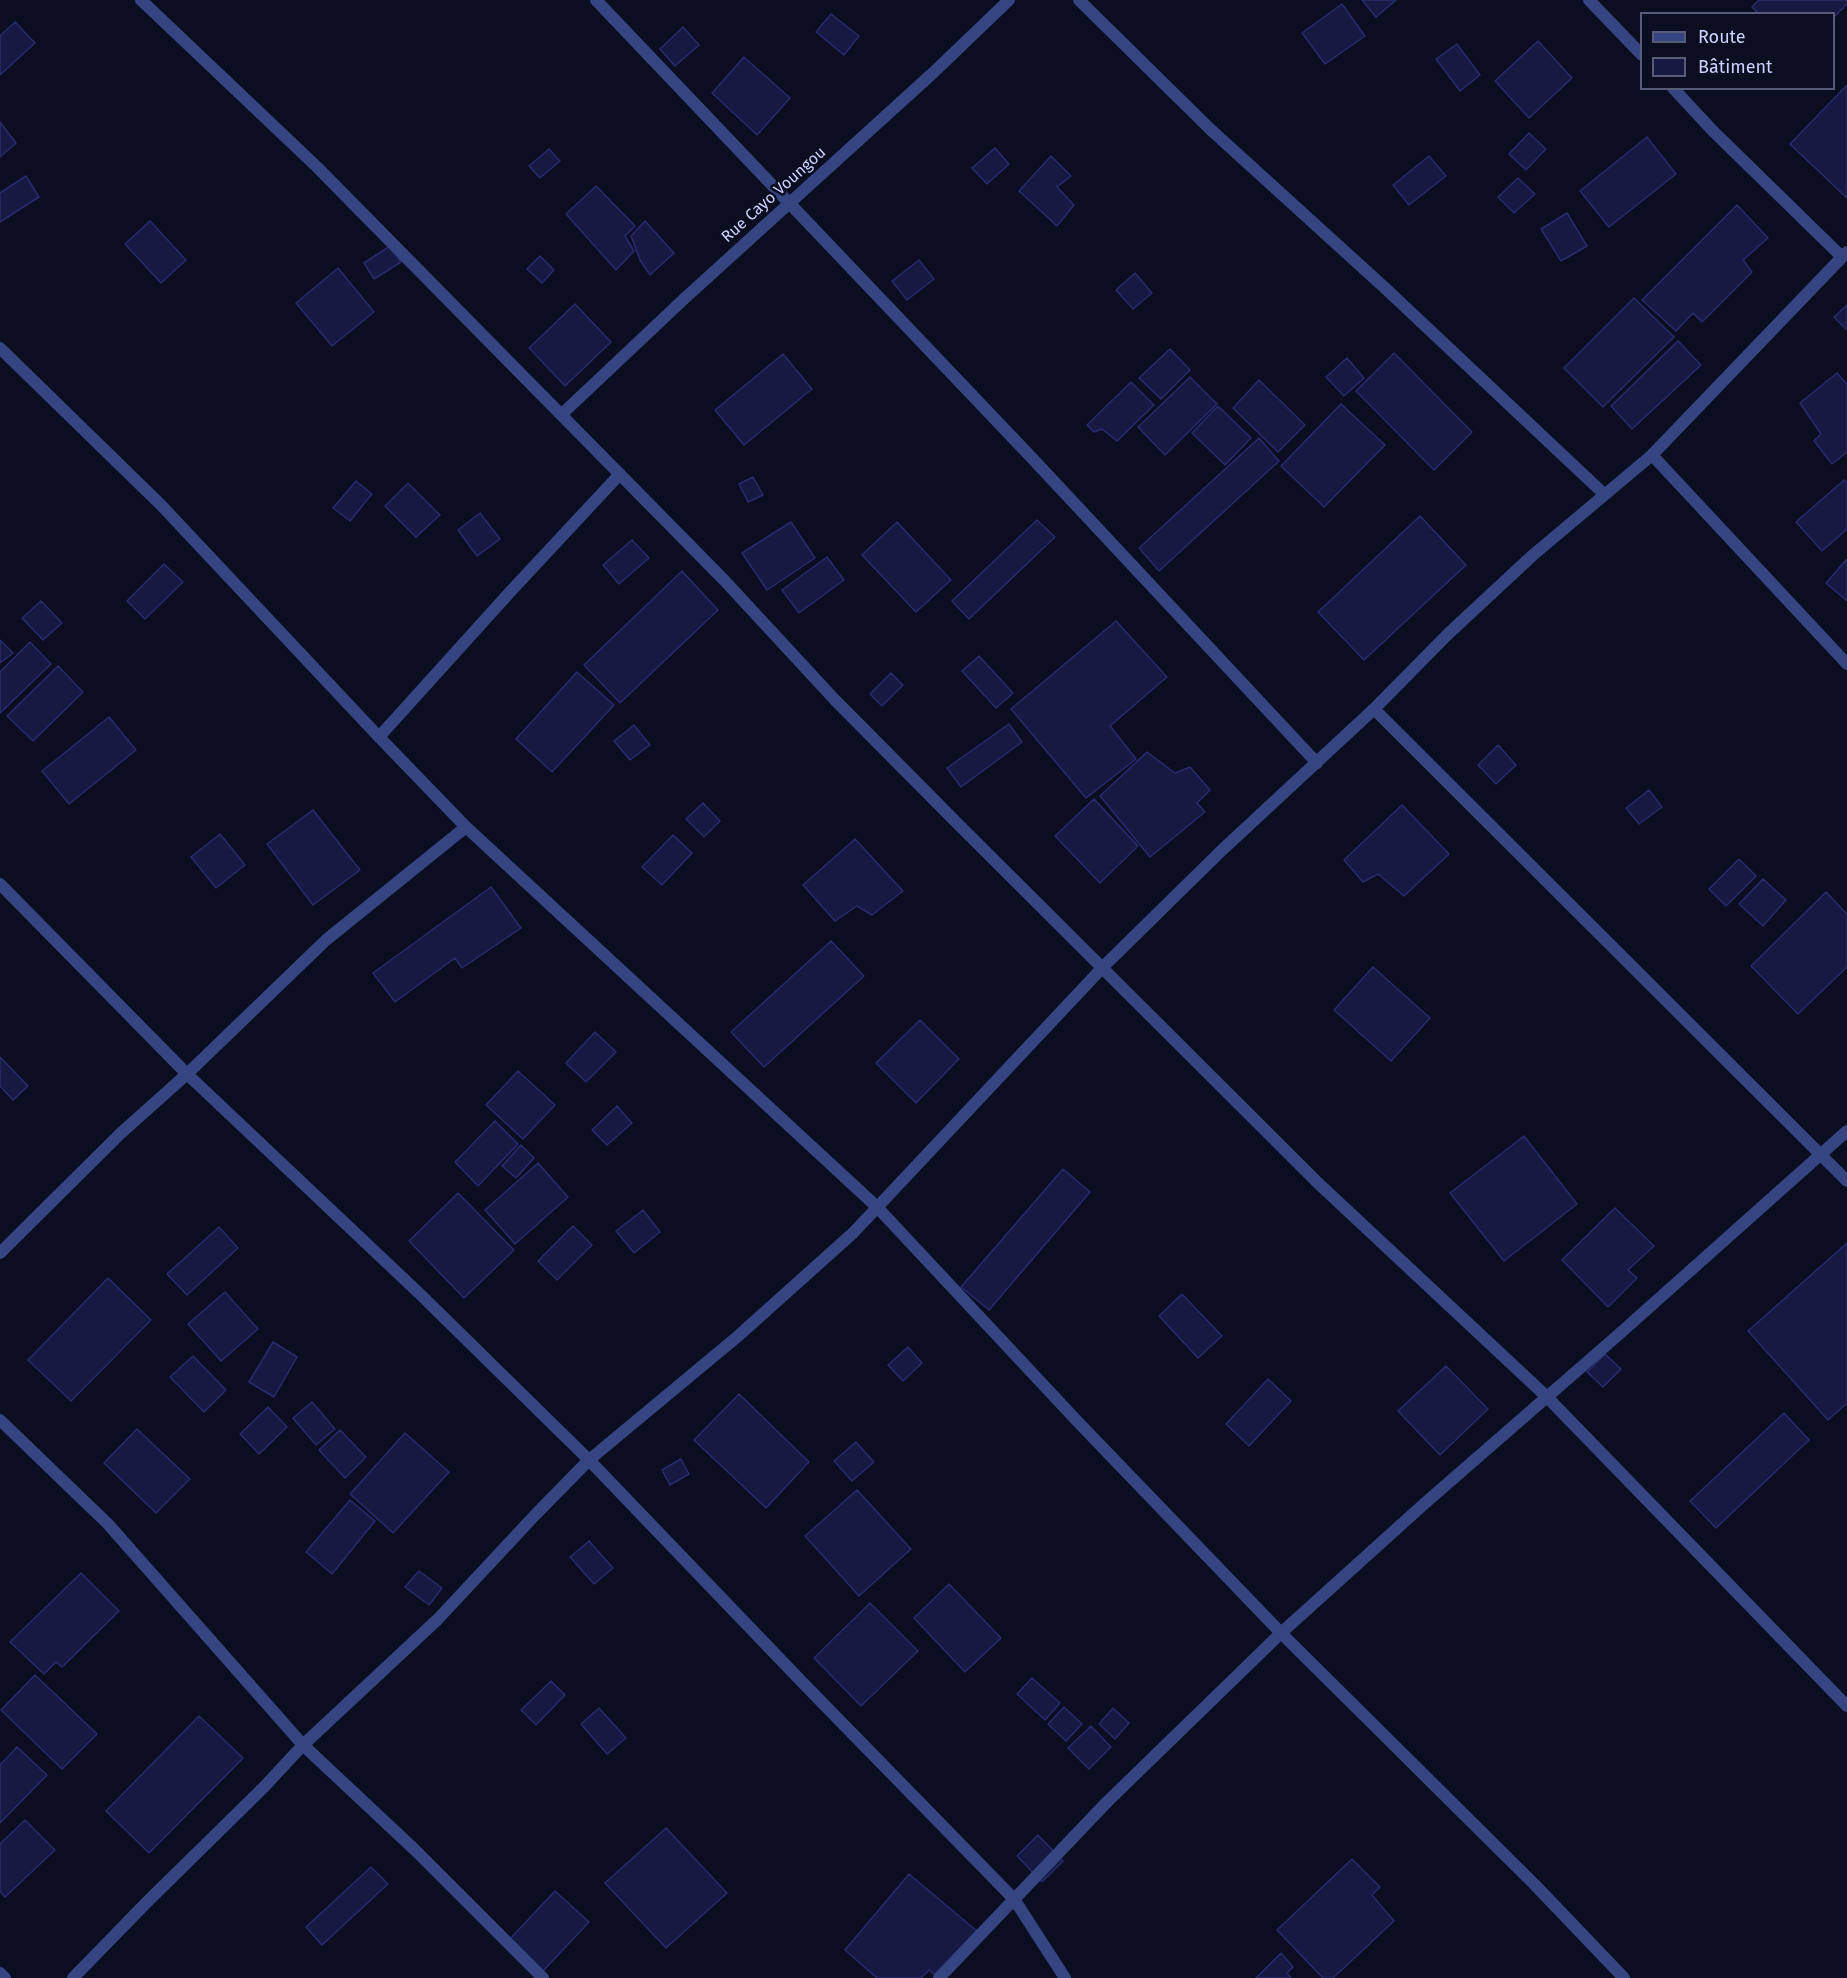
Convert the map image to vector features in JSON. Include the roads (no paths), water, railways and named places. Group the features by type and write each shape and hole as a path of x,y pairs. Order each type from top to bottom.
{"street":[{"path":"141,0 317,167 621,474 836,700 1318,1183 1547,1397 1847,1706"},
{"path":"596,0 1040,465 1317,763"},
{"name":"Rue Cayo Voungou","path":"562,414 685,298 934,72 1009,0"},
{"path":"1079,0 1210,129 1385,288 1604,494"},
{"path":"1589,0 1640,54"},
{"path":"73,1978 303,1745 438,1619 589,1460 737,1337 853,1233 1102,967 1221,850 1374,709 1448,633 1533,555 1652,455 1844,255 1712,130 1675,90"},
{"path":"0,348 161,504 466,827 877,1207 1281,1633 1624,1978"},
{"path":"1652,455 1847,664"},
{"path":"380,737 510,592 621,474"},
{"path":"1374,709 1847,1181"},
{"path":"0,1253 121,1133 187,1074 326,940 466,827"},
{"path":"0,884 187,1074 422,1296 589,1460 802,1683 1014,1899 1065,1978"},
{"path":"939,1978 1107,1802 1281,1633 1847,1131"},
{"path":"0,1420 108,1524 303,1745 415,1850 543,1978"},
{"path":"0,1973 5,1978"}]}
